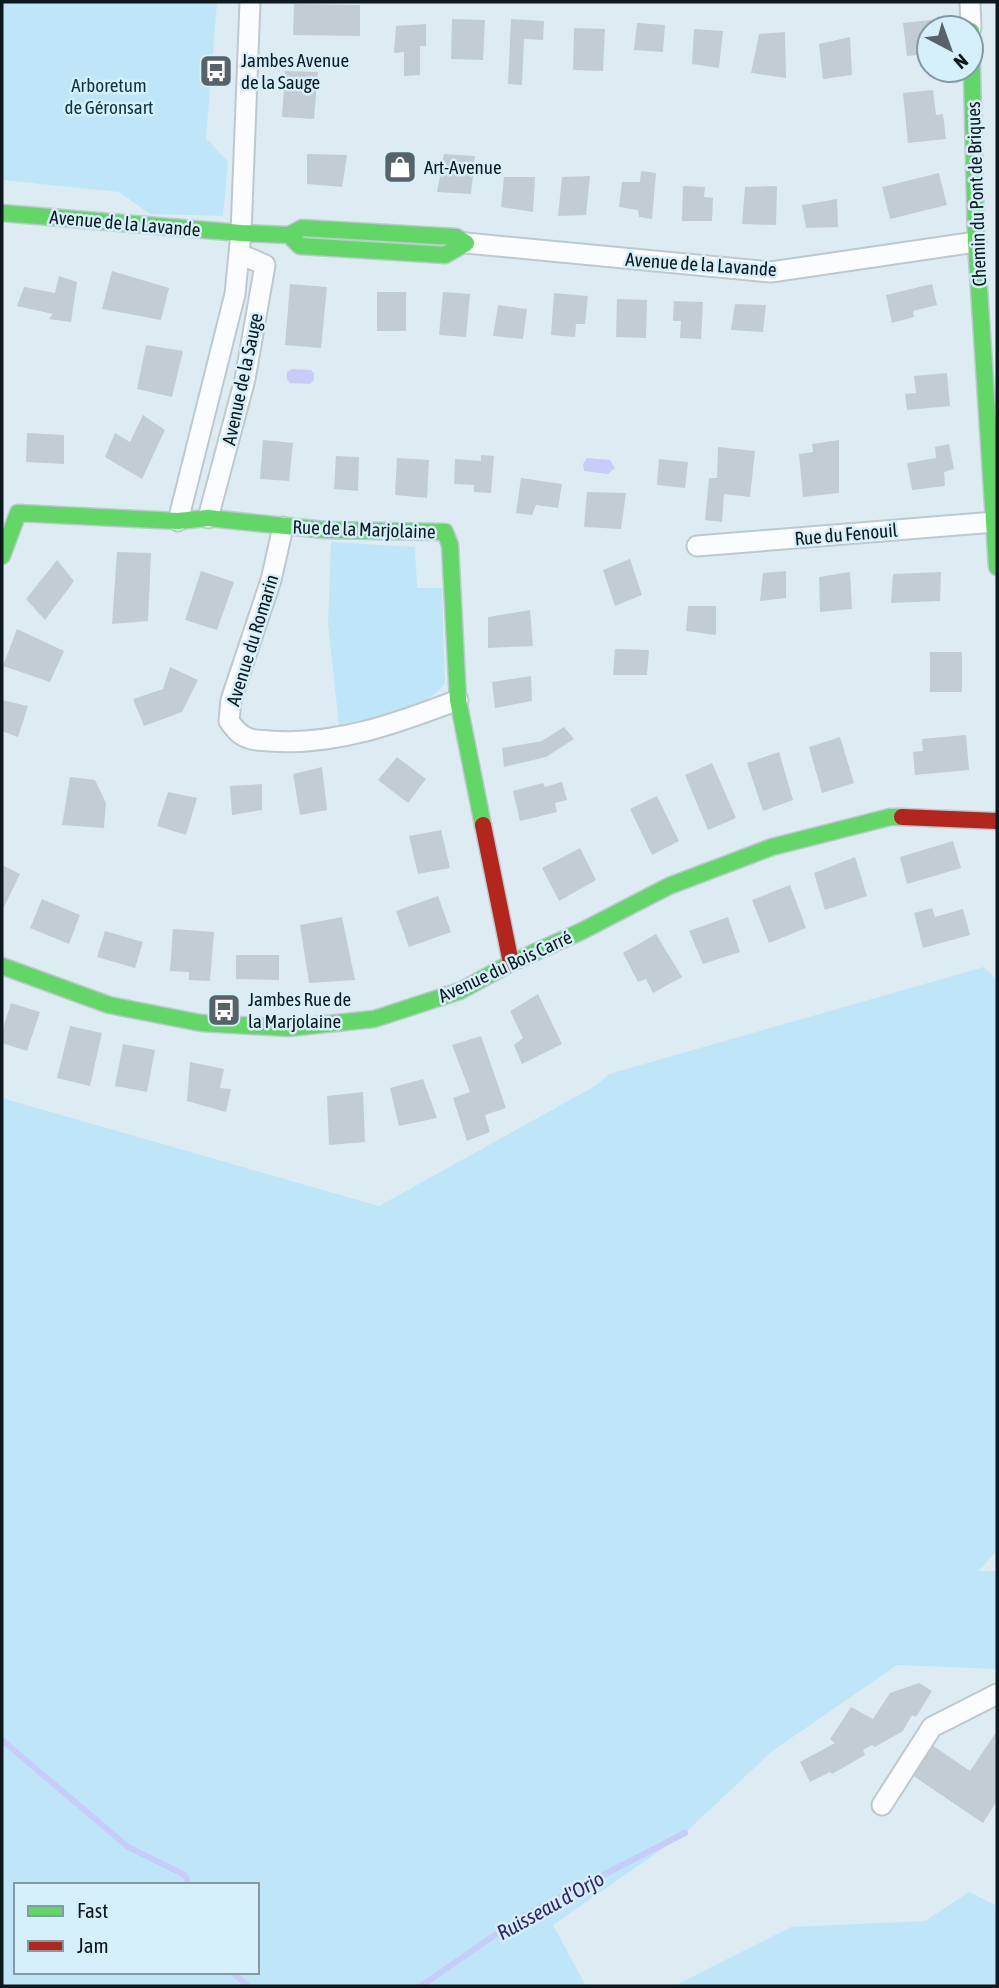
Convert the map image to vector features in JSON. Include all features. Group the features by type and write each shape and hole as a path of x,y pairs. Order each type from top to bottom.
{"street":[{"name":"Avenue de la Sauge","path":"178,521 235,294 240,254 250,2"},
{"name":"Chemin du Pont de Briques","path":"972,84 975,242 997,567"},
{"name":"Avenue de la Lavande","path":"2,213 289,235 300,246 445,255 466,243 771,272 975,242"},
{"name":"Avenue de la Sauge","path":"208,518 245,379 265,265 240,254"},
{"name":"Rue de la Marjolaine","path":"2,556 18,513 178,521 208,518 283,527 445,532 450,545 458,700 510,963"},
{"name":"Rue du Fenouil","path":"697,546 995,522"},
{"name":"Avenue du Romarin","path":"283,527 271,580 231,700 229,721 236,731 250,739 285,742 341,738 458,700"},
{"name":"Avenue du Bois Carré","path":"2,966 109,1005 201,1023 289,1028 374,1019 460,991 510,963 582,931 669,886 772,847 890,817 997,821"},
{"path":"882,1805 932,1727 997,1695"}],"green space":[{"name":"Arboretum de Géronsart","path":"2,2 217,2 206,138 228,162 223,216 150,214 119,192 2,180"},
{"path":"331,542 415,547 417,588 442,588 445,683 426,700 397,712 339,725 328,625"},
{"path":"984,967 997,980 997,1550 979,1571 997,1571 997,1669 897,1665 771,1752 685,1833 553,1925 586,1986 2,1986 2,1098 379,1206 595,1086 609,1074"},
{"path":"969,1892 997,1906 997,1986 674,1986 791,1927 925,1921"}],"shaded area":[{"path":"292,369 311,370 314,380 310,384 290,383 287,372"},
{"path":"587,458 610,460 615,468 608,474 584,471 583,464"}],"building":[{"path":"294,4 360,5 360,36 293,35"},
{"path":"452,19 485,20 483,60 451,59"},
{"path":"511,19 544,21 543,40 524,39 522,85 508,84"},
{"path":"915,22 915,55 907,56 903,23"},
{"path":"637,23 665,25 663,52 634,50"},
{"path":"426,24 426,46 420,46 420,75 404,76 404,52 394,53 396,26"},
{"path":"574,28 605,29 603,71 573,70"},
{"path":"694,29 723,31 719,68 692,64"},
{"path":"785,32 786,78 751,73 759,34"},
{"path":"850,37 852,75 823,79 819,44"},
{"path":"285,71 318,72 314,119 282,117"},
{"path":"933,90 936,115 943,114 946,139 908,143 903,93"},
{"path":"307,154 347,155 342,187 307,184"},
{"path":"444,154 475,156 471,194 437,192"},
{"path":"641,171 656,173 652,219 639,217 638,210 619,207 622,182 640,182"},
{"path":"939,173 947,205 890,219 882,187"},
{"path":"590,176 586,215 558,216 562,177"},
{"path":"504,177 535,177 533,212 501,207"},
{"path":"683,186 705,187 704,197 713,198 712,221 682,221"},
{"path":"777,186 776,225 742,224 745,187"},
{"path":"837,199 838,227 806,228 802,205"},
{"path":"112,271 169,288 161,320 102,309"},
{"path":"59,276 77,282 71,322 49,319 53,314 17,306 24,287 55,293"},
{"path":"290,284 327,287 321,348 285,345"},
{"path":"932,284 937,305 913,311 914,317 892,323 886,295"},
{"path":"377,292 406,292 406,331 377,331"},
{"path":"443,292 470,294 466,337 439,335"},
{"path":"554,293 588,296 585,324 576,324 575,337 551,335"},
{"path":"617,299 647,300 646,338 616,337"},
{"path":"674,301 703,302 701,339 680,338 681,321 673,321"},
{"path":"735,304 766,305 763,332 731,330"},
{"path":"498,305 527,309 523,339 493,336"},
{"path":"146,345 183,351 172,397 137,389"},
{"path":"947,373 950,406 907,410 905,394 916,393 914,376"},
{"path":"143,415 165,430 142,479 105,457 115,433 130,442"},
{"path":"27,433 64,435 64,464 26,462"},
{"path":"263,440 293,443 289,481 260,479"},
{"path":"839,440 839,493 803,497 799,454 813,452 812,444"},
{"path":"949,444 954,469 944,472 945,486 912,490 907,463 936,458 935,447"},
{"path":"718,447 755,451 750,497 724,494 722,522 705,520 709,478 717,478"},
{"path":"481,455 494,456 491,493 474,492 474,485 454,484 455,459 481,461"},
{"path":"336,456 359,457 358,491 334,489"},
{"path":"397,458 429,460 427,498 395,495"},
{"path":"659,459 688,462 685,488 657,485"},
{"path":"521,478 562,484 558,508 536,505 532,515 516,513"},
{"path":"587,492 626,493 621,529 584,527"},
{"path":"117,552 151,553 148,621 112,624"},
{"path":"630,559 642,595 615,606 603,570"},
{"path":"57,560 74,581 45,620 26,599"},
{"path":"201,571 234,582 217,630 185,620"},
{"path":"786,571 786,598 760,601 763,573"},
{"path":"850,572 852,609 820,612 819,577"},
{"path":"941,572 940,601 891,603 893,574"},
{"path":"688,606 716,606 716,635 686,631"},
{"path":"530,610 533,646 488,648 488,617"},
{"path":"17,629 64,651 50,682 3,666"},
{"path":"615,649 649,650 647,675 613,675"},
{"path":"930,652 962,652 962,692 930,692"},
{"path":"170,667 198,680 182,712 144,726 133,699 163,689"},
{"path":"531,676 532,701 495,708 492,682"},
{"path":"2,700 28,706 18,737 2,731"},
{"path":"564,727 574,739 546,757 504,767 502,748 542,741"},
{"path":"966,735 969,770 915,775 913,752 923,751 922,739"},
{"path":"840,737 854,783 822,793 809,747"},
{"path":"779,752 793,800 763,811 747,763"},
{"path":"397,757 426,779 408,803 378,780"},
{"path":"712,763 736,818 708,830 685,775"},
{"path":"322,767 327,810 300,815 293,774"},
{"path":"70,777 95,780 106,803 104,828 62,825"},
{"path":"562,782 567,800 555,803 557,812 520,821 513,791 543,783 545,787"},
{"path":"262,784 262,810 232,815 230,786"},
{"path":"168,792 197,798 186,835 157,826"},
{"path":"657,796 679,841 652,855 630,809"},
{"path":"441,830 450,868 418,874 409,836"},
{"path":"953,841 961,868 907,884 900,857"},
{"path":"580,848 596,880 559,901 542,868"},
{"path":"855,857 867,896 825,910 814,873"},
{"path":"2,865 20,874 2,911"},
{"path":"790,885 806,928 769,943 752,900"},
{"path":"438,896 451,932 409,947 396,911"},
{"path":"42,899 80,915 69,944 30,928"},
{"path":"932,908 935,917 963,909 970,935 923,948 914,913"},
{"path":"342,917 355,980 309,983 300,925"},
{"path":"728,917 740,952 703,964 689,931"},
{"path":"173,929 214,932 210,981 189,980 189,972 170,971"},
{"path":"105,931 143,942 135,968 97,957"},
{"path":"656,934 682,977 653,993 646,979 638,982 623,953"},
{"path":"236,955 279,955 279,980 236,979"},
{"path":"538,994 562,1044 522,1064 514,1045 523,1038 510,1011"},
{"path":"11,1003 40,1012 27,1051 2,1043 2,1032"},
{"path":"70,1026 102,1033 90,1086 57,1078"},
{"path":"481,1036 506,1108 485,1115 490,1132 467,1141 453,1098 470,1092 452,1045"},
{"path":"123,1044 155,1050 147,1092 115,1086"},
{"path":"190,1062 224,1069 220,1088 231,1089 226,1112 187,1101"},
{"path":"423,1079 437,1118 399,1126 390,1088"},
{"path":"363,1092 365,1142 329,1145 327,1096"},
{"path":"919,1683 932,1691 916,1717 912,1715 903,1731 875,1747 872,1745 863,1750 865,1755 832,1774 830,1772 810,1782 800,1762 835,1743 830,1739 851,1707 873,1719 890,1693"},
{"path":"997,1731 997,1801 983,1823 912,1775 932,1745 970,1771"}],"waterway":[{"name":"Ruisseau d'Orjo","path":"2,1740 128,1847 185,1875 188,1883"},
{"name":"Ruisseau d'Orjo","path":"421,1986 521,1917 685,1833"},
{"name":"Ruisseau d'Orjo","path":"234,1974 248,1986"}],"traffic: fast":[{"path":"972,84 976,242 997,567"},
{"path":"2,213 241,233 289,235 302,228 456,237 466,243 445,255 300,246 289,235"},
{"path":"2,556 18,513 178,521 208,518 325,530 445,532 450,545 458,700 483,825"},
{"path":"2,966 109,1005 201,1023 289,1028 374,1019 460,991 511,963 582,931 669,886 772,847 890,817 902,817"}],"traffic: jam":[{"path":"902,817 997,821"},
{"path":"483,825 511,963"}],"place":[{"name":"Jambes Avenue de la Sauge","path":"216,71"},
{"name":"Art-Avenue","path":"400,167"},
{"name":"Jambes Rue de la Marjolaine","path":"224,1010"}]}
